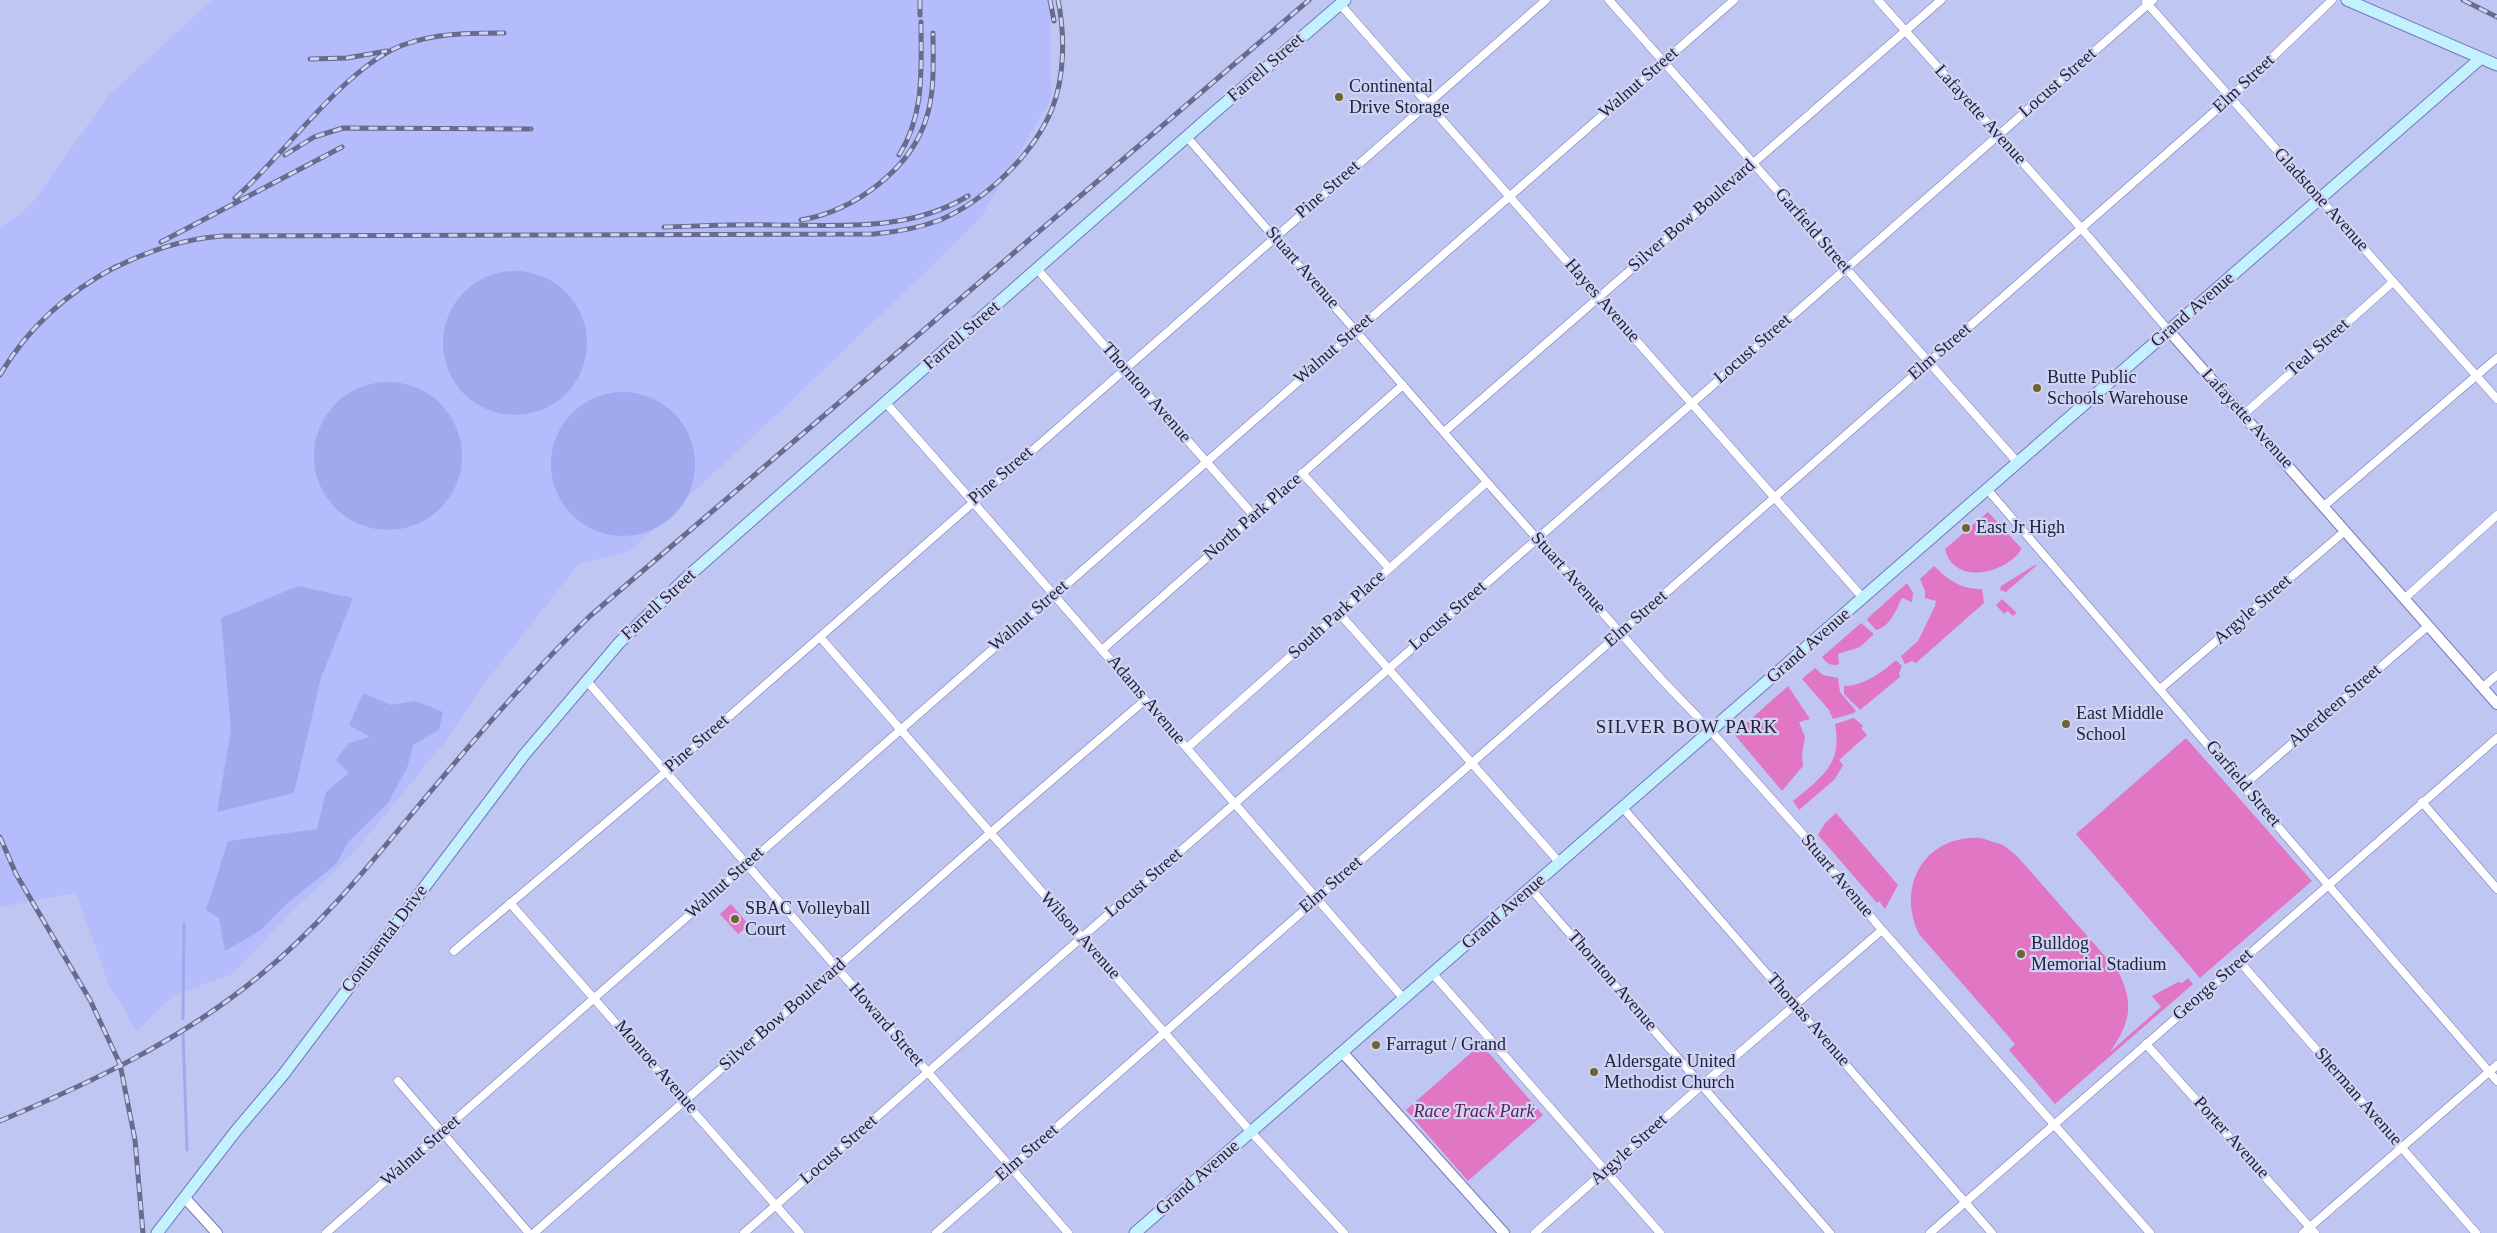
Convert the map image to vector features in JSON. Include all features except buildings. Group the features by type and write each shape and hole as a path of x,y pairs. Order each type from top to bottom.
{"main road":[{"path":"2347,0 2497,66"},
{"name":"Farrell Street","path":"586,680 619,643 686,578 1343,2"},
{"name":"Grand Avenue","path":"1135,1233 2481,58"},
{"name":"Continental Drive","path":"157,1233 186,1198 235,1132 283,1075 524,755 586,680"}],"street":[{"name":"Pine Street","path":"454,951 667,771 972,501 1546,0"},
{"name":"Garfield Street","path":"1609,0 2018,462"},
{"name":"Walnut Street","path":"326,1233 596,998 745,864 1734,0"},
{"name":"Lafayette Avenue","path":"1878,0 2081,228 2169,331 2497,704"},
{"name":"Silver Bow Boulevard","path":"1444,432 1942,0"},
{"name":"Elm Street","path":"936,1233 2232,97 2332,0"},
{"name":"Gladstone Avenue","path":"2148,1 2497,400"},
{"name":"Locust Street","path":"744,1233 1998,135 2148,1"},
{"name":"Hayes Avenue","path":"1343,2 1428,103 1863,598"},
{"name":"Stuart Avenue","path":"1187,137 1487,482 1802,832 1882,930 2150,1233"},
{"name":"Thornton Avenue","path":"1038,270 1254,516"},
{"name":"Teal Street","path":"2243,415 2393,282"},
{"path":"2324,506 2497,358"},
{"name":"North Park Place","path":"1103,649 1403,385"},
{"name":"Adams Avenue","path":"886,403 1103,649 1234,804 1404,999"},
{"path":"1302,473 1389,568"},
{"name":"South Park Place","path":"1187,748 1487,482"},
{"name":"Garfield Street","path":"1987,489 2497,1081"},
{"path":"2404,598 2497,515"},
{"name":"Argyle Street","path":"2160,689 2346,531"},
{"path":"1339,613 1560,863"},
{"name":"Aberdeen Street","path":"2243,786 2428,626"},
{"name":"Wilson Avenue","path":"820,637 989,834 1251,1132 1342,1232"},
{"path":"2483,688 2497,675"},
{"name":"Howard Street","path":"586,680 1068,1233"},
{"name":"Silver Bow Boulevard","path":"534,1233 989,834 1145,700"},
{"name":"George Street","path":"1930,1233 2497,738"},
{"path":"2422,802 2497,889"},
{"name":"Thomas Avenue","path":"1623,808 1992,1233"},
{"name":"Thornton Avenue","path":"1531,888 1830,1233"},
{"name":"Monroe Avenue","path":"510,903 596,998 800,1233"},
{"name":"Argyle Street","path":"1535,1233 1702,1085 1882,930"},
{"name":"Sherman Avenue","path":"2240,962 2476,1233"},
{"path":"1433,974 1660,1233"},
{"name":"Porter Avenue","path":"2146,1044 2309,1231"},
{"path":"1343,1053 1504,1233"},
{"path":"2309,1231 2497,1065"},
{"path":"398,1082 529,1233"},
{"path":"186,1198 217,1233"}],"shaded area":[{"path":"212,0 1049,0 1051,7 1051,99 980,219 787,405 630,551 579,564 490,676 444,743 351,856 293,910 233,974 174,995 137,1031 109,985 76,893 0,907 0,228 31,205 108,96"},
{"path":"515,271 543,276 566,292 582,315 587,343 582,371 566,394 543,410 515,415 487,410 464,394 448,371 443,343 448,315 464,292 487,276"},
{"path":"388,382 403,383 416,387 441,403 457,428 461,441 461,471 457,484 441,509 416,525 403,529 388,530 373,529 360,525 335,509 319,484 315,471 314,456 315,441 319,428 335,403 360,387 373,383"},
{"path":"623,392 651,397 674,413 690,436 695,464 690,492 674,515 651,531 623,536 595,531 572,515 556,492 551,464 556,436 572,413 595,397"},
{"path":"298,586 353,598 321,678 294,793 217,812 231,730 221,618"},
{"path":"363,693 391,705 416,701 443,712 439,730 413,745 407,768 388,803 349,841 336,864 285,905 261,930 225,951 219,918 206,910 228,841 317,829 326,792 349,773 336,760 349,743 370,737 349,725"}],"green space":[{"path":"1988,512 2021,550 2004,565 1992,570 1969,572 1958,568 1950,561 1945,549"},
{"path":"2037,565 2006,592 2000,590 2001,586"},
{"path":"1934,566 1945,576 1962,586 1982,589 1984,603 1916,663 1912,661 1905,664 1901,656 1918,641 1935,606 1936,601 1925,598 1925,591 1920,579"},
{"path":"1907,583 1913,593 1912,602 1902,598 1889,622 1876,630 1867,620 1868,618"},
{"path":"2002,599 2017,613 2013,616 2008,611 2004,614 1996,605"},
{"path":"1861,623 1873,635 1860,647 1838,654 1839,664 1832,665 1825,661 1822,657"},
{"path":"1895,661 1902,666 1899,673 1900,677 1860,710 1844,694 1844,686 1865,681"},
{"path":"1815,668 1823,675 1838,678 1840,692 1856,711 1854,713 1833,719 1829,710 1802,679"},
{"path":"1788,686 1810,719 1799,722 1805,737 1802,754 1803,766 1782,791 1734,734"},
{"path":"1854,718 1863,726 1861,728 1867,735 1839,760 1843,765 1835,779 1799,810 1793,801 1821,777 1833,760 1837,738 1835,724"},
{"path":"2186,738 2312,881 2200,978 2076,834"},
{"path":"1836,813 1898,885 1885,909 1879,901 1877,903 1818,835 1825,823"},
{"path":"1981,838 2003,845 2017,856 2118,971 2127,994 2128,1013 2122,1032 2110,1052 2161,1007 2152,996 2178,982 2182,983 2188,978 2193,984 2055,1104 2009,1050 2015,1044 1919,934 1913,916 1911,898 1914,881 1920,866 1931,854 1944,845 1961,839"},
{"name":"SBAC Volleyball Court","path":"731,904 749,925 738,934 720,914"},
{"name":"Race Track Park","path":"1481,1044 1543,1115 1468,1181 1406,1110"}],"waterway":[{"path":"183,1019 184,924"},
{"path":"183,1033 187,1150"}],"railway":[{"path":"920,0 920,15"},
{"path":"1050,0 1054,21"},
{"path":"112,269 179,243 222,236 874,234 924,225 940,220 957,211 991,188 1020,159 1044,126 1056,96 1061,69 1063,41 1058,0"},
{"path":"0,1121 68,1091 134,1058 198,1021 258,977 300,940 338,900 497,714 590,616 1309,0"},
{"path":"2463,0 2497,17"},
{"path":"899,155 913,124 920,91 921,22"},
{"path":"235,198 337,92 381,56 403,45 428,38 504,33"},
{"path":"801,220 821,215 860,197 895,170 908,153 919,135 930,106 933,75 933,33"},
{"path":"310,59 347,58 387,51"},
{"path":"285,155 314,137 343,128 531,129"},
{"path":"161,242 342,147"},
{"path":"664,227 874,224 922,216 945,208 968,196"},
{"path":"0,375 23,341 51,312 82,287 117,266"},
{"path":"0,837 16,874 90,1000 120,1064 135,1140 143,1233"}],"place":[{"name":"Continental Drive Storage","path":"1339,97"},
{"name":"Butte Public Schools Warehouse","path":"2037,388"},
{"name":"East Jr High","path":"1966,528"},
{"name":"East Middle School","path":"2066,724"},
{"name":"SBAC Volleyball Court","path":"735,919"},
{"name":"Bulldog Memorial Stadium","path":"2021,954"},
{"name":"Farragut / Grand","path":"1376,1045"},
{"name":"Aldersgate United Methodist Church","path":"1594,1072"}],"district":[{"name":"SILVER BOW PARK","path":"1687,728"}]}
